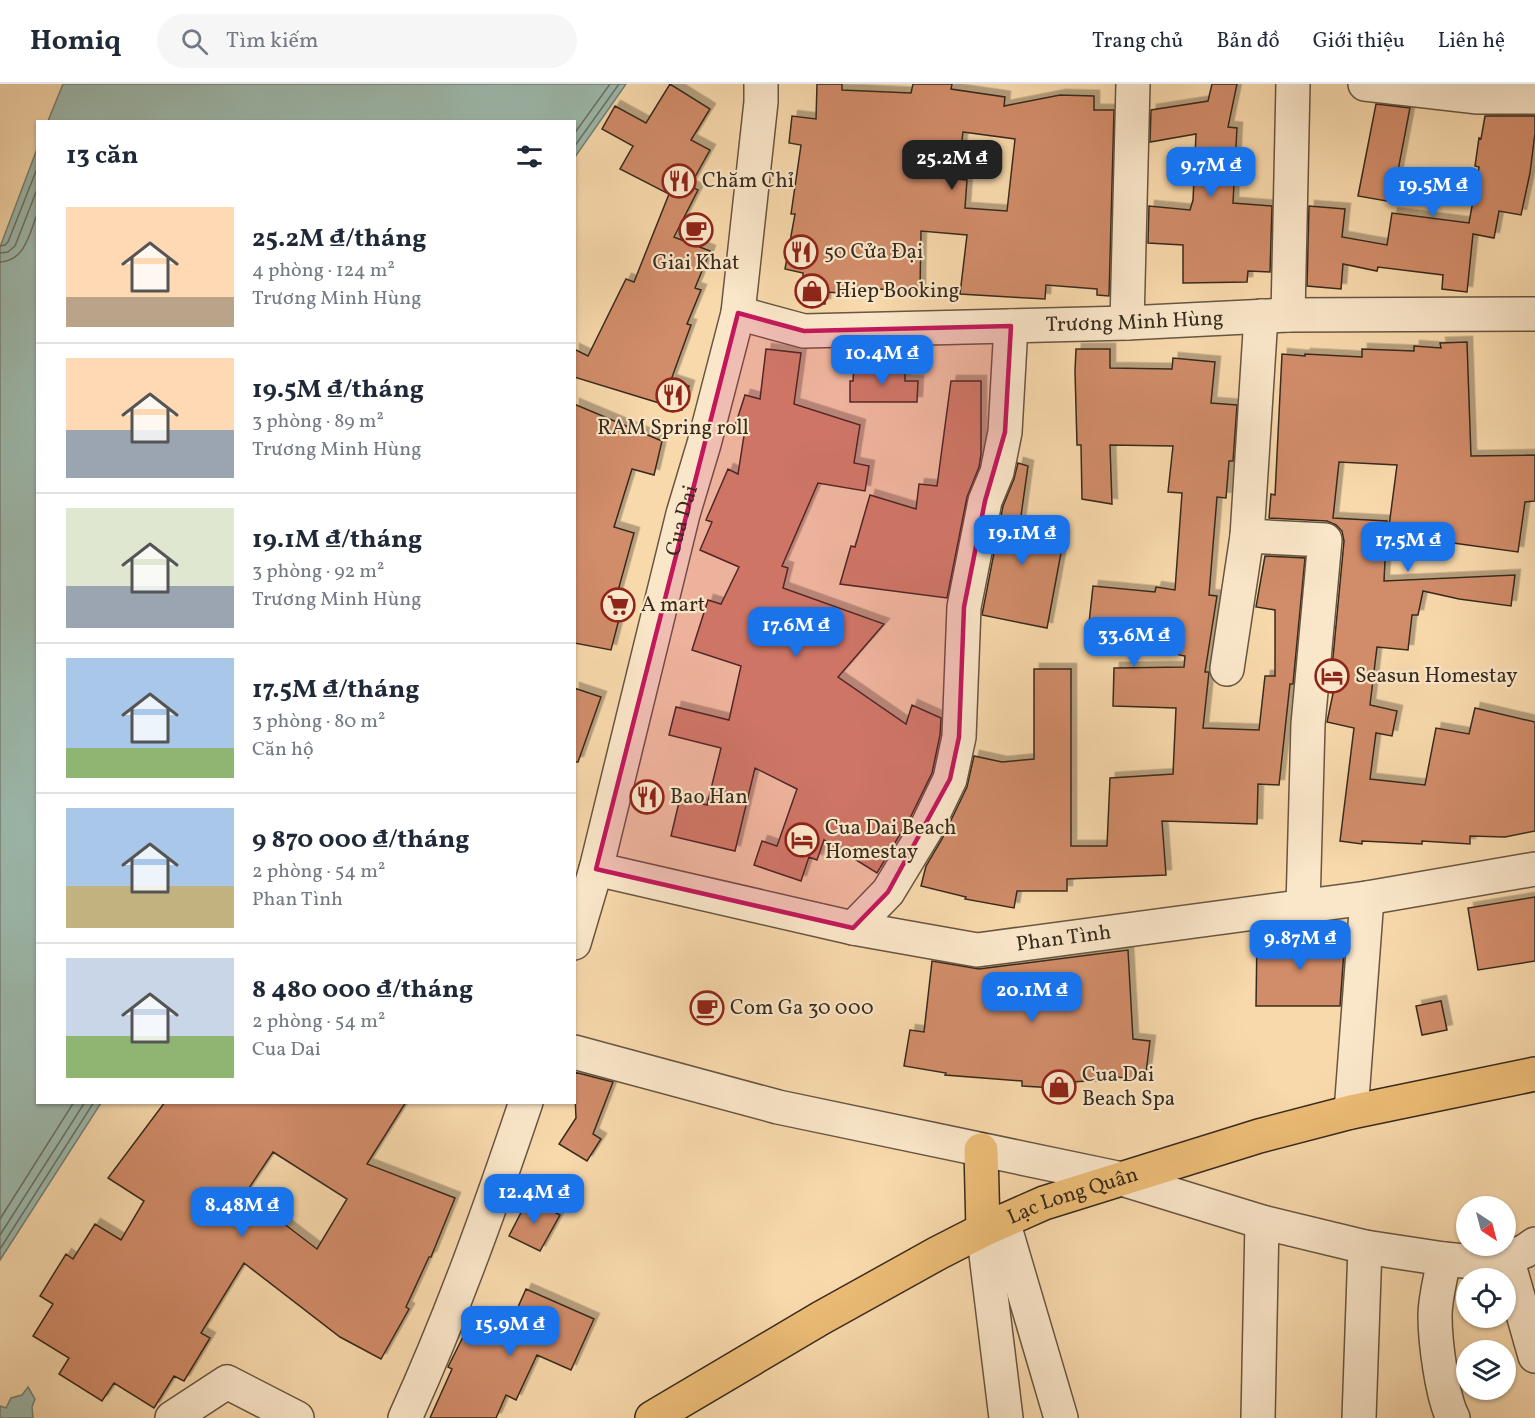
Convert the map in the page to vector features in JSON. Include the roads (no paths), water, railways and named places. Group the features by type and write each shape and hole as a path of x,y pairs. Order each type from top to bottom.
{"main road":[{"name":"Lạc Long Quân","path":"652,1418 821,1318 993,1225 1044,1203 1260,1136 1351,1112 1535,1074"},
{"path":"981,1150 993,1225"}],"street":[{"path":"1127,323 1133,84"},
{"path":"1227,669 1247,536 1275,315 1293,84"},
{"path":"1365,84 1478,97 1535,97"},
{"name":"Cua Dai","path":"576,937 596,868 683,514 738,313 761,88"},
{"name":"Trương Minh Hùng","path":"738,313 804,331 1127,323 1275,315 1535,314"},
{"path":"853,928 888,892 925,831 950,779 959,737 964,607 985,501 997,472 1005,432 1011,326"},
{"path":"1247,536 1325,540 1308,723 1303,907"},
{"name":"Phan Tình","path":"596,868 853,928 977,950 1367,898 1535,869"},
{"path":"1351,1112 1367,898"},
{"path":"576,1053 778,1107 1122,1179 1262,1222 1365,1247 1493,1264 1521,1251 1535,1356"},
{"path":"405,1418 479,1241 525,1104"},
{"path":"1258,1418 1262,1222"},
{"path":"993,1225 1006,1418"},
{"path":"993,1225 1061,1418"},
{"path":"1359,1418 1365,1247"},
{"path":"1444,1259 1435,1315 1438,1355 1448,1409 1453,1418"},
{"path":"172,1418 227,1382 297,1418"}],"water":[{"path":"63,84 626,84 576,156 576,120 48,120"},
{"path":"36,152 36,1104 100,1104 0,1260 0,247"},
{"path":"28,1387 35,1399 32,1407 33,1418 0,1418 0,1406 6,1408 11,1398 22,1395"}],"place":[{"name":"Chăm Chỉ","path":"679,181"},
{"name":"Giai Khat","path":"696,230"},
{"name":"50 Cửa Đại","path":"801,252"},
{"name":"Hiep Booking","path":"812,291"},
{"name":"RAM Spring roll","path":"673,395"},
{"name":"A mart","path":"618,605"},
{"name":"Seasun Homestay","path":"1332,676"},
{"name":"Bao Han","path":"647,797"},
{"name":"Cua Dai Beach Homestay","path":"802,840"},
{"name":"Com Ga 30 000","path":"707,1008"},
{"name":"Cua Dai Beach Spa","path":"1059,1087"}]}
